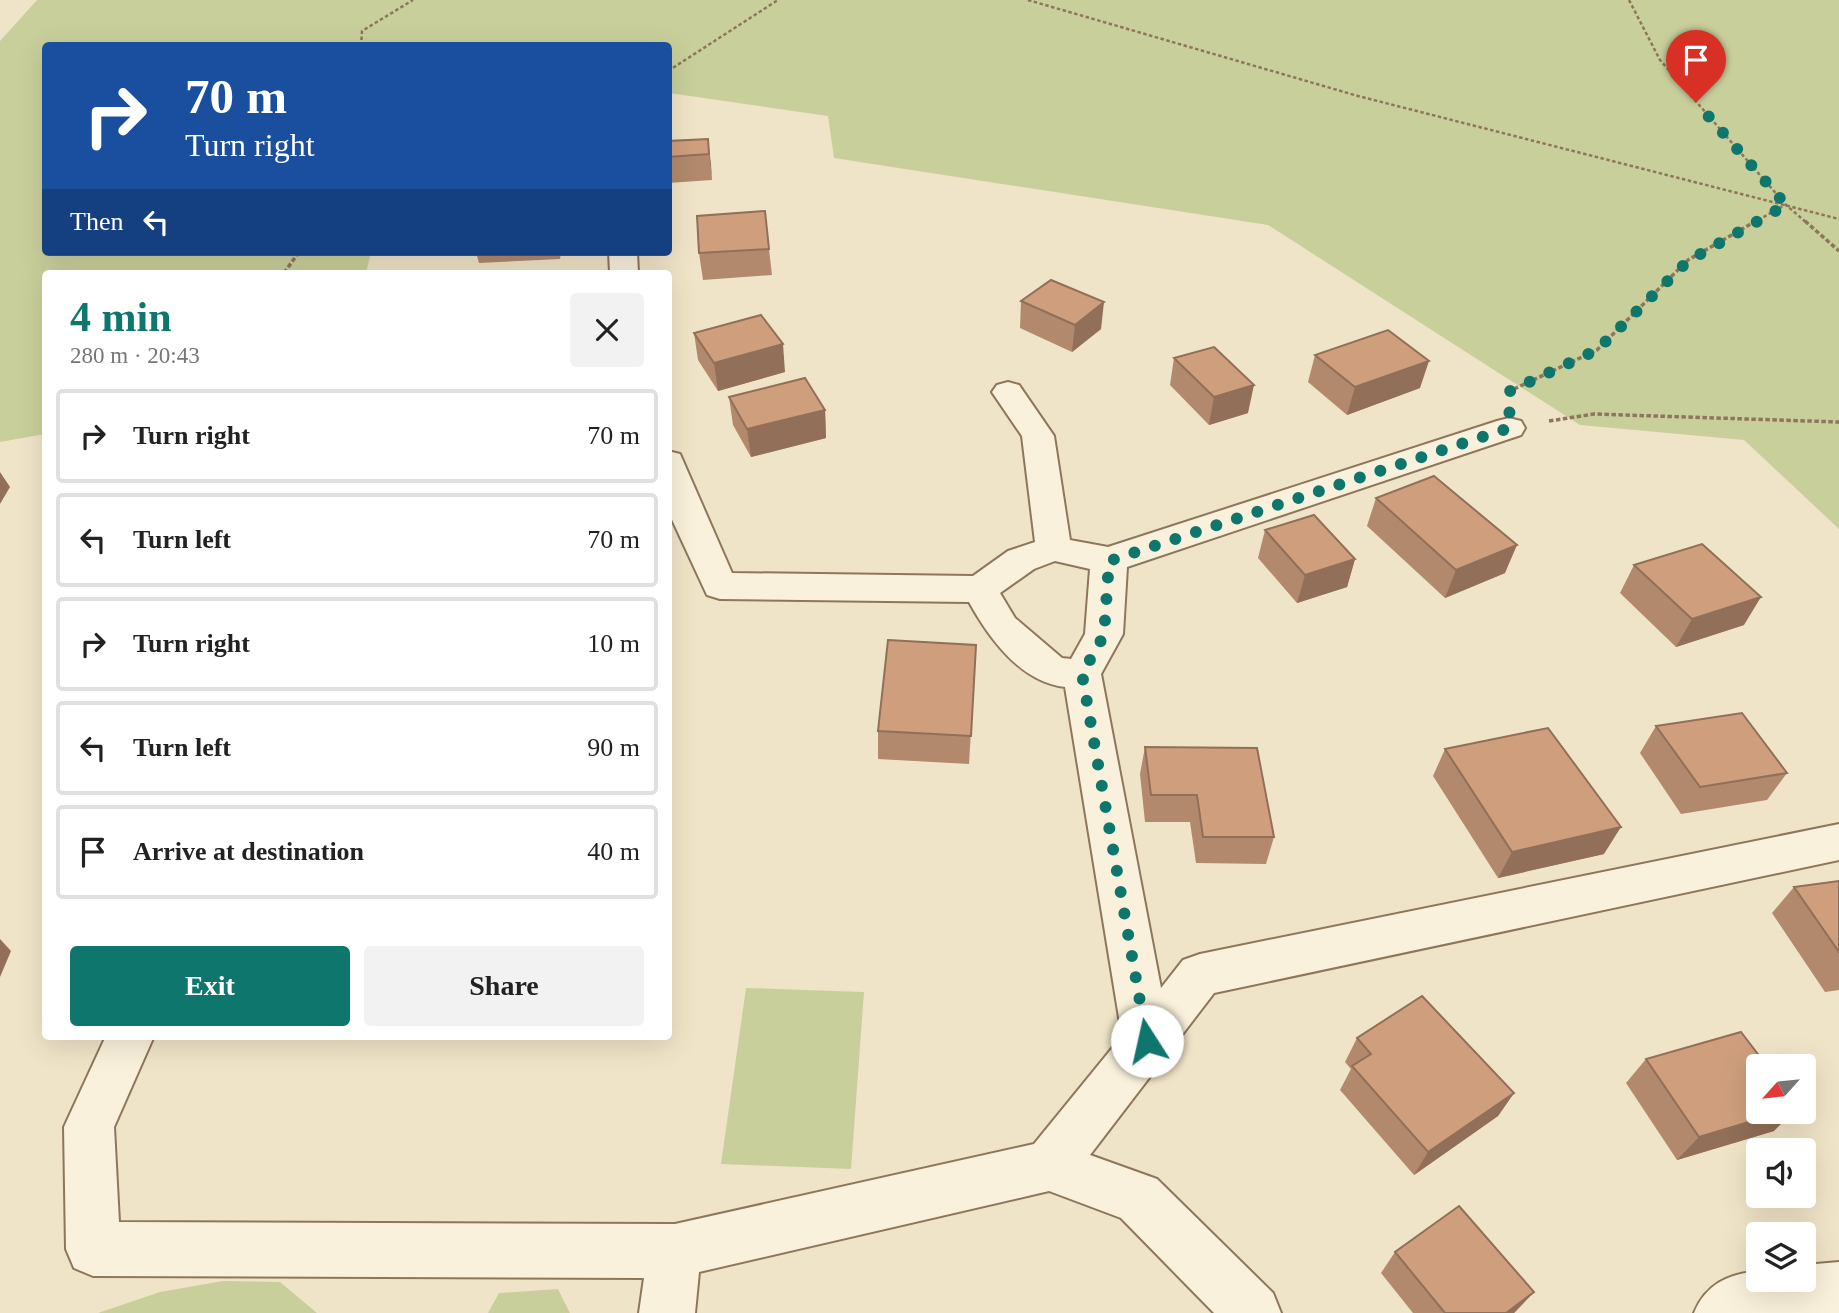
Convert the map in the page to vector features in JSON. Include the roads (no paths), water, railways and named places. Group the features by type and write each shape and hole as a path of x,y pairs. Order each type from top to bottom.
{"street":[{"path":"1008,392 1038,436 1054,549"},
{"path":"672,473 720,586 980,589 1021,560 1054,549 1109,561 1509,428"},
{"path":"1109,561 1104,635 1082,674 1147,1041"},
{"path":"980,589 1002,628 1052,671 1082,674"},
{"path":"1049,1166 1200,975 1839,842"},
{"path":"128,1040 89,1127 93,1249 675,1251 1049,1166 1138,1198 1253,1313"},
{"path":"667,1313 675,1251"},
{"path":"1722,1313 1742,1300 1839,1290"}]}
